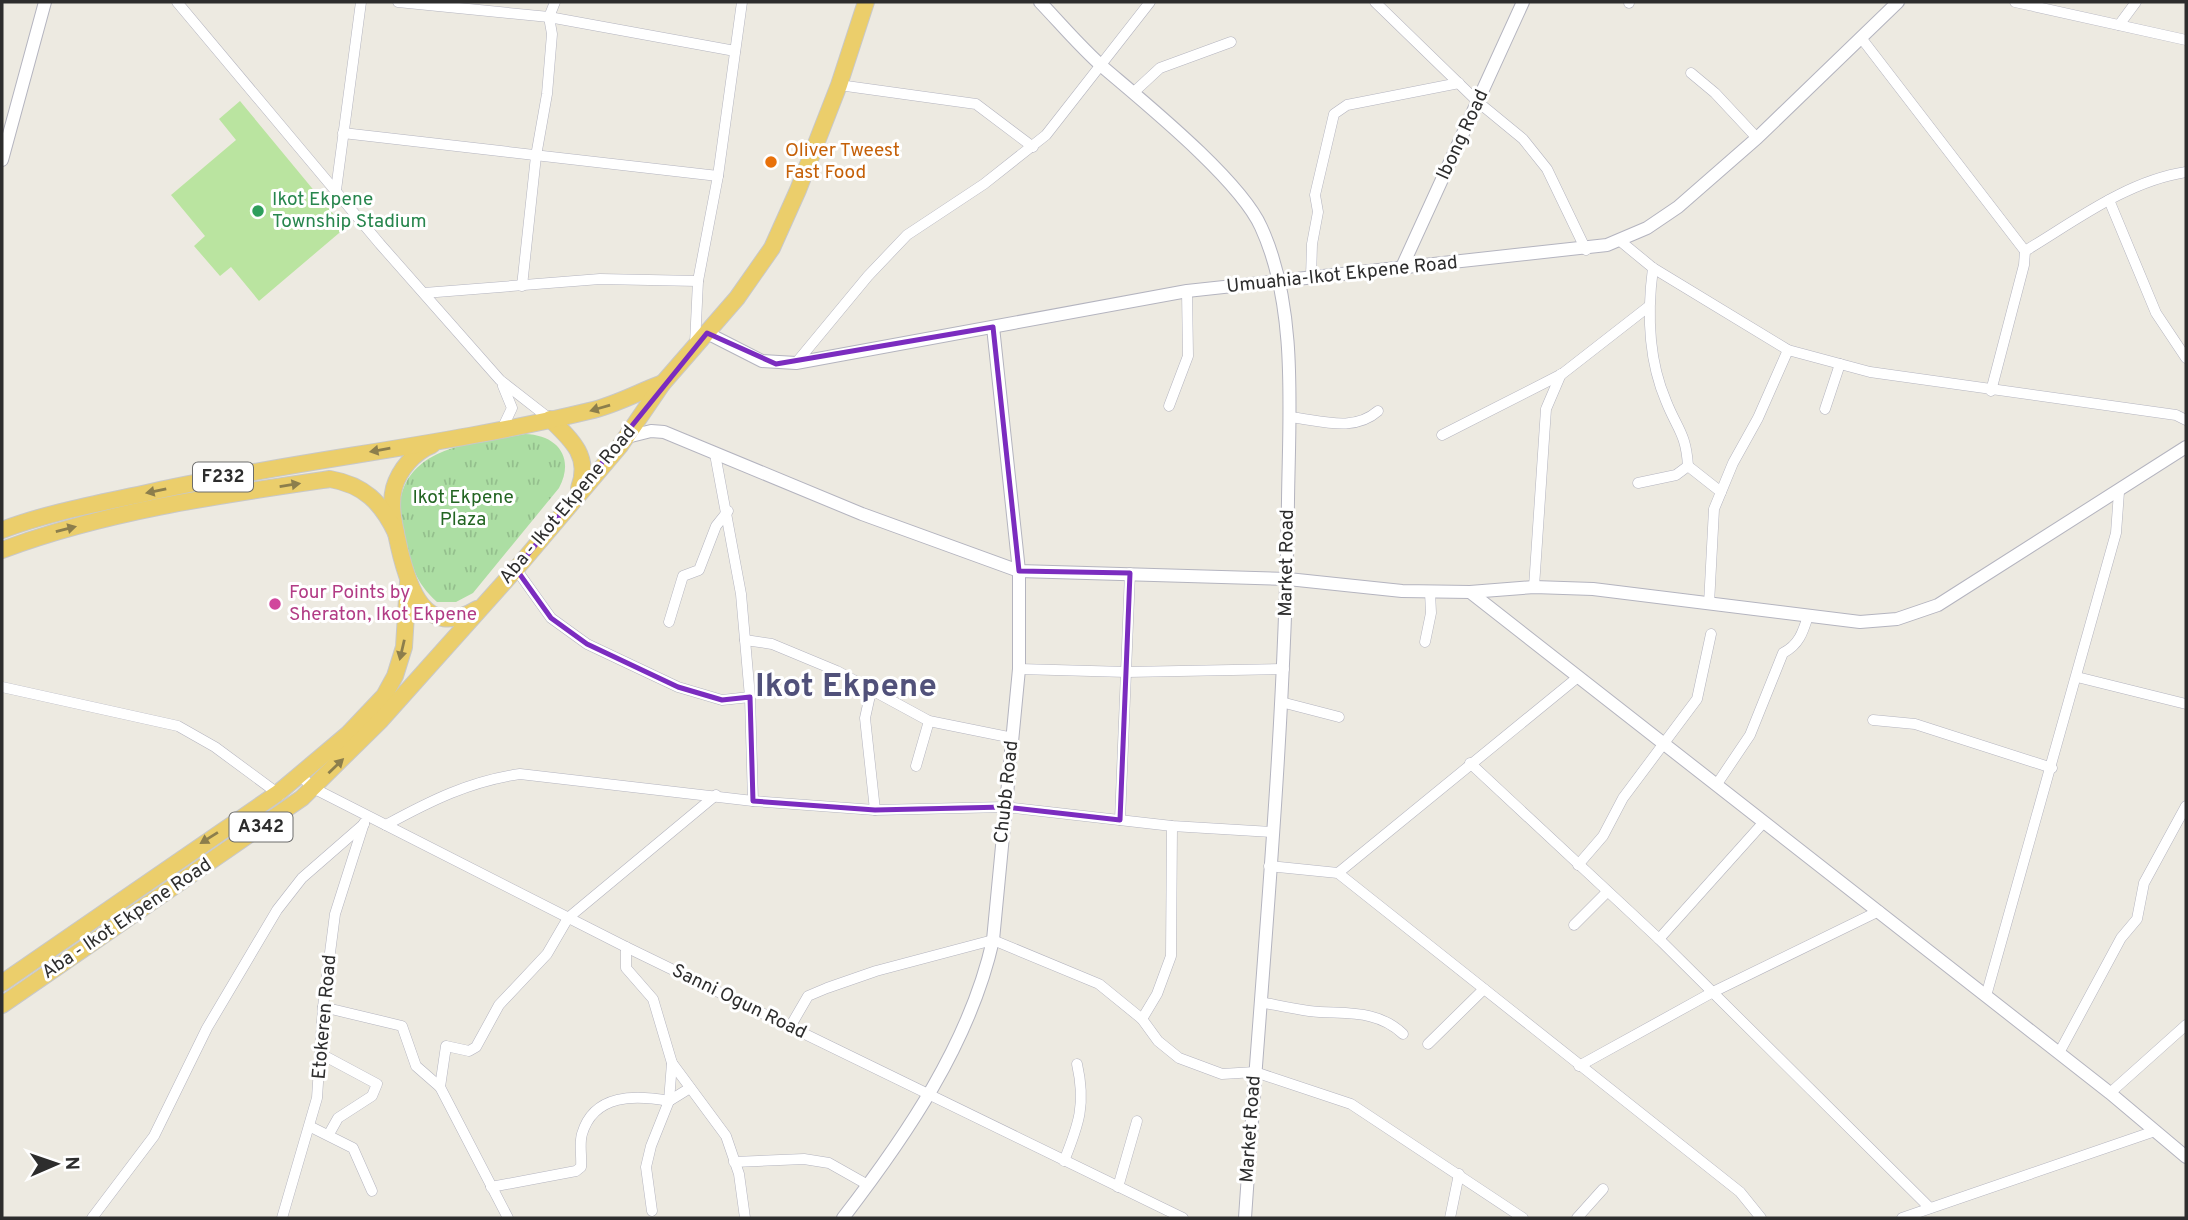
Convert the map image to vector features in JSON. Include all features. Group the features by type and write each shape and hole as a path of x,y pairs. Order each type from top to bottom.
{"highway":[{"name":"Aba - Ikot Ekpene Road","path":"2,1005 291,806 313,788 381,720 516,569 576,494 627,437 663,383 708,333 772,248 839,85 866,2"},
{"name":"F232","path":"2,530 97,503 193,483 550,419 629,400 663,383"},
{"path":"550,419 581,454 583,477 576,494"},
{"path":"396,533 393,490 399,474 426,448 447,439"},
{"name":"F232","path":"2,550 44,535 118,516 330,479 351,482 368,492 385,510 396,533 408,582 415,598 439,616 466,615 482,606"},
{"name":"A342","path":"2,983 278,793 348,734 384,696 395,676 404,647 408,582"}],"main road":[{"path":"2,160 45,2"},
{"name":"Market Road","path":"1040,2 1101,66 1134,92 1243,200 1260,224 1280,281 1289,417 1288,579 1245,1218"},
{"name":"Ibong Road","path":"1402,267 1523,2"},
{"name":"Umuahia-Ikot Ekpene Road","path":"708,333 762,361 796,363 1187,291 1586,250 1619,240 1664,217 1758,138 1898,2"},
{"name":"Chubb Road","path":"843,1218 869,1185 929,1094 984,980 993,940 1019,669 1019,571 993,327"},
{"path":"627,437 651,431 664,432 862,514 1019,571 1288,579 1430,592 1534,587 1593,589 1860,622 1884,620 1938,605 2186,447"},
{"path":"1469,592 2110,1093 2186,1157"}],"street":[{"path":"177,2 500,380 550,419"},
{"path":"336,190 361,2"},
{"path":"398,2 550,17 736,51"},
{"path":"522,286 536,156 547,94 552,34 550,17 555,2"},
{"path":"695,346 698,281 718,176 742,2"},
{"path":"796,363 868,276 907,235 984,184 1046,135 1150,2"},
{"path":"1375,2 1478,102 1523,139 1540,159 1586,250"},
{"path":"2015,2 2186,40"},
{"path":"2119,25 2136,2"},
{"path":"1862,39 2025,251 2024,265 1991,391"},
{"path":"1134,92 1160,68 1231,42"},
{"path":"1691,73 1715,93 1758,138"},
{"path":"1311,278 1312,244 1318,212 1315,195 1334,114 1347,105 1459,83"},
{"path":"839,85 976,104 1033,147"},
{"path":"343,133 718,176"},
{"path":"2025,251 2109,200 2158,176 2186,172"},
{"path":"2109,200 2156,313 2186,358"},
{"path":"1619,240 1653,268 1788,350 1870,372 1991,391 2071,398 2176,415 2186,420"},
{"path":"1653,268 1647,307 1648,328 1664,396 1685,436 1688,466 1721,492"},
{"path":"424,293 600,279 698,281"},
{"path":"1169,406 1188,356 1187,291"},
{"path":"1442,435 1562,374 1647,307"},
{"path":"1709,604 1714,509 1788,350"},
{"path":"1825,409 1840,364"},
{"path":"1534,587 1546,409 1562,374"},
{"path":"500,380 512,408 502,429"},
{"path":"1539,386 1551,396"},
{"path":"1289,417 1350,425 1367,421 1378,411"},
{"path":"715,454 728,511 741,594 750,697 753,801"},
{"path":"1638,483 1676,475 1688,466"},
{"path":"1986,996 2116,533 2119,492"},
{"path":"668,622 683,576 699,569 716,526 728,511"},
{"path":"516,569 551,618 587,644 678,687 722,701 750,697"},
{"path":"1120,820 1130,573"},
{"path":"1425,642 1431,613 1430,592"},
{"path":"1717,784 1750,735 1783,653 1793,649 1801,637 1808,616"},
{"path":"1578,865 1603,836 1623,798 1662,743 1688,715 1697,699 1711,634"},
{"path":"745,640 772,644 837,671 929,720 1013,738"},
{"path":"1019,669 1127,672 1284,668"},
{"path":"1338,873 1578,677"},
{"path":"2077,677 2186,705"},
{"path":"2,687 178,726 215,747 278,793 291,806"},
{"path":"871,691 865,718 875,810"},
{"path":"1281,702 1339,717"},
{"path":"916,766 929,720"},
{"path":"1874,720 1915,724 2052,768"},
{"path":"1470,763 1659,939 1930,1209"},
{"path":"386,825 444,794 488,779 520,774 753,801 875,810 1005,807 1172,826 1272,832"},
{"name":"Sanni Ogun Road","path":"301,776 313,788 365,820 386,825 625,947 1183,1218"},
{"path":"440,1087 446,1046 468,1051 476,1046 499,1005 547,954 568,918 716,795"},
{"path":"2059,1053 2122,938 2137,919 2144,883 2186,806"},
{"path":"92,1218 154,1136 206,1028 277,910 302,878 365,820"},
{"name":"Etokeren Road","path":"282,1218 311,1127 321,1054 323,1007 339,898 365,820"},
{"path":"1659,939 1763,823"},
{"path":"1142,1019 1157,994 1171,956 1172,826"},
{"path":"1269,866 1338,873 1740,1192 1761,1218"},
{"path":"1574,925 1607,892"},
{"path":"1579,1066 1713,992 1879,911"},
{"path":"790,1027 808,996 817,992 876,971 993,940 1099,984 1142,1019 1158,1041 1179,1058 1222,1074 1255,1072 1350,1104 1523,1218"},
{"path":"625,947 626,968 653,999 672,1063 726,1136 739,1174 745,1218"},
{"path":"1428,1044 1484,989"},
{"path":"1260,1002 1312,1011 1341,1010 1388,1020 1402,1034"},
{"path":"323,1007 402,1026 416,1066 440,1087 508,1218"},
{"path":"2110,1093 2186,1025"},
{"path":"321,1054 377,1084 372,1096 338,1118 328,1134"},
{"path":"652,1211 646,1167 651,1146 669,1101 672,1063"},
{"path":"1064,1161 1081,1118 1083,1089 1077,1064"},
{"path":"491,1187 576,1171 581,1167 581,1135 591,1114 603,1105 637,1095 669,1101 690,1088"},
{"path":"1118,1187 1137,1121"},
{"path":"311,1127 353,1148 372,1191"},
{"path":"1902,1218 2155,1131"},
{"path":"734,1162 804,1159 829,1163 869,1185"},
{"path":"1450,1218 1459,1174"},
{"path":"1577,1218 1603,1189"}],"highlighted area":[{"path":"993,327 1019,571 1130,573 1120,820 1005,807 875,810 753,801 750,697 722,700 678,687 587,644 551,618 516,569 707,333 776,364"}],"green space":[{"name":"Ikot Ekpene Township Stadium","path":"240,101 345,228 259,301 231,267 220,276 194,246 205,236 171,195 236,140 219,119"},
{"name":"Ikot Ekpene Plaza","path":"525,434 546,439 560,450 565,467 559,488 473,593 456,602 437,602 419,580 409,556 400,508 405,484 416,469 430,458 448,450"}],"place":[{"name":"Oliver Tweest Fast Food","path":"771,162"},
{"name":"Ikot Ekpene Township Stadium","path":"258,211"},
{"name":"Four Points by Sheraton, Ikot Ekpene","path":"275,604"}],"district":[{"name":"Ikot Ekpene","path":"846,688"}]}
